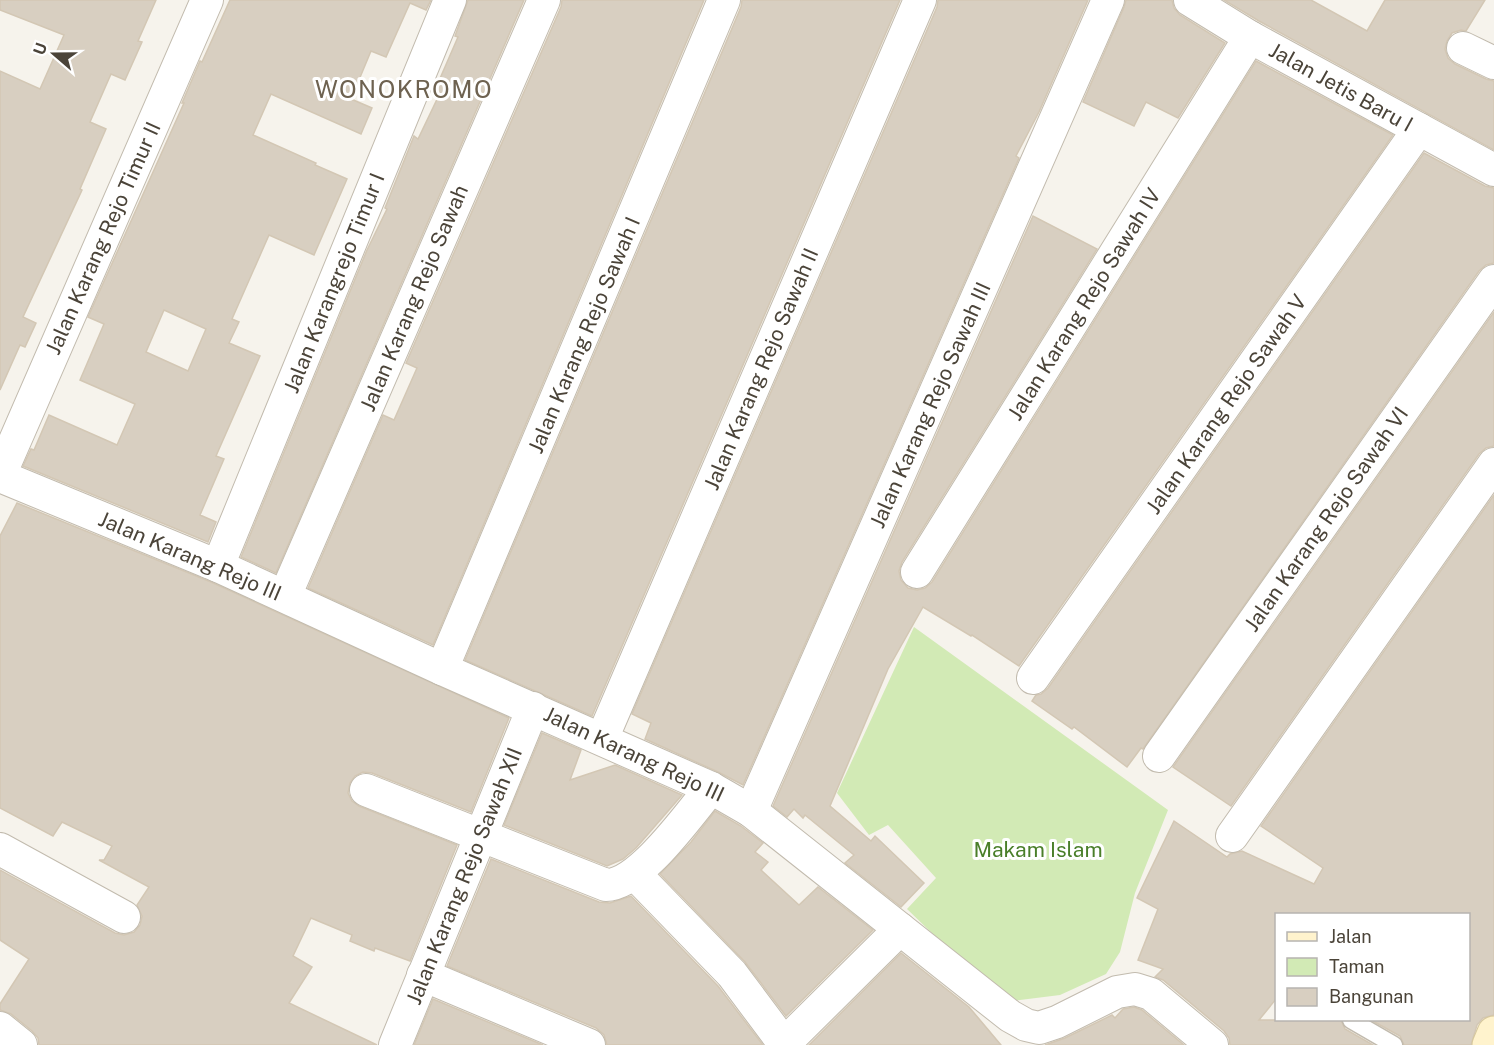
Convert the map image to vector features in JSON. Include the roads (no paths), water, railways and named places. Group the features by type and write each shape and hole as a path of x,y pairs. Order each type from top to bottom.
{"street":[{"name":"Jalan Karang Rejo Timur II","path":"0,476 207,0"},
{"name":"Jalan Karangrejo Timur I","path":"218,566 450,0"},
{"name":"Jalan Karang Rejo Sawah","path":"285,596 544,0"},
{"name":"Jalan Karang Rejo Sawah I","path":"442,669 724,0"},
{"name":"Jalan Karang Rejo Sawah II","path":"602,739 920,0"},
{"name":"Jalan Karang Rejo Sawah III","path":"751,811 1108,0"},
{"name":"Jalan Jetis Baru I","path":"1190,0 1250,37 1494,170"},
{"name":"Jalan Karang Rejo Sawah IV","path":"917,572 1250,37"},
{"path":"1463,48 1494,63"},
{"name":"Jalan Karang Rejo Sawah V","path":"1033,678 1419,129"},
{"name":"Jalan Karang Rejo Sawah VI","path":"1159,756 1494,281"},
{"path":"1232,836 1494,464"},
{"name":"Jalan Karang Rejo III","path":"0,476 218,566 442,669 711,788 751,811 1010,1016 1026,1025 1034,1036 1117,992 1135,989 1151,994 1212,1045"},
{"name":"Jalan Karang Rejo Sawah XII","path":"395,1045 533,708"},
{"path":"366,790 606,885 612,885 635,874 662,847 711,788"},
{"path":"0,849 124,917"},
{"path":"635,874 732,974 784,1044 900,929"},
{"path":"423,975 589,1045"},
{"path":"0,1028 21,1045"},
{"path":"1489,1045 1494,1033"}],"lane":[{"path":"1353,1021 1394,1045"}],"district":[{"name":"WONOKROMO","path":"404,89"}],"park label":[{"name":"Makam Islam","path":"1038,849"}]}
